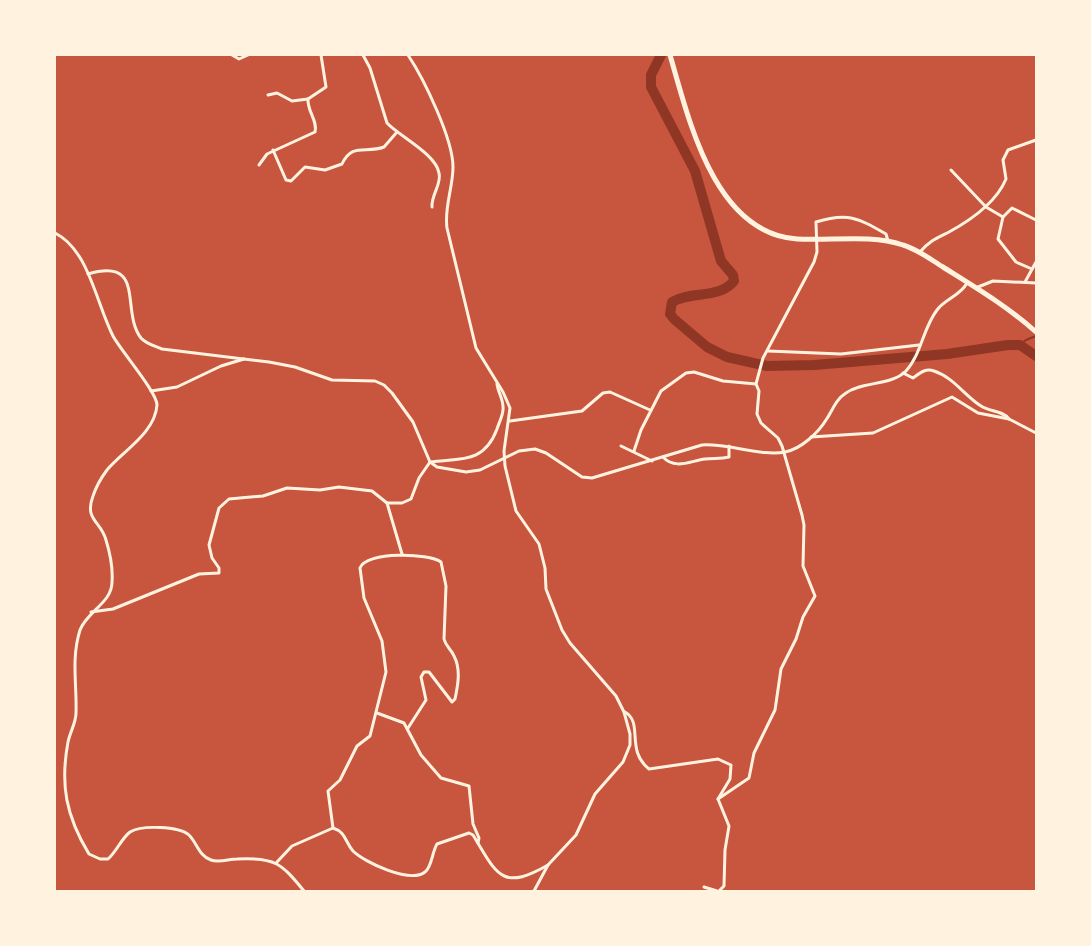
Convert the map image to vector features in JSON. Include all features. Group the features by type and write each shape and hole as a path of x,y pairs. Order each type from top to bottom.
{"main road":[{"path":"670,55 696,139 728,198 742,216 766,232 782,237 888,241 904,245 978,288 1036,332"}],"street":[{"path":"232,55 239,60 248,55"},
{"path":"268,94 277,93 292,101 308,99 326,87 321,55"},
{"path":"363,55 370,68 387,123 397,132 405,135 437,166 440,177 432,207"},
{"path":"408,55 433,102 452,157 453,175 446,218 447,228 476,348 507,400 510,421 505,459 514,505 521,521 538,544 545,568 546,589 562,630 570,643 612,691 624,712 630,734 627,755 595,794 576,835 548,865 534,891"},
{"path":"259,164 273,150 315,132 316,128 308,105 308,99"},
{"path":"273,150 286,180 291,181 305,167 325,170 337,167 352,151 384,147 397,132"},
{"path":"920,253 931,240 949,232 986,207 1006,179 1003,160 1008,150 1036,140"},
{"path":"951,170 986,207 1003,217"},
{"path":"1032,269 1016,262 998,239 1003,217 1010,208 1036,220"},
{"path":"718,799 749,778 754,753 775,710 781,669 796,639 803,617 815,596 803,566 804,525 786,452 778,438 761,422 757,414 759,391 756,384 760,370 764,358 814,262 818,239 816,222 846,216 862,220 886,234 888,241"},
{"path":"55,232 74,247 82,259 100,308 113,336 151,391 157,403 152,422 101,478 90,506 92,520 106,539 112,582 111,591 106,599 84,620 74,656 76,712 68,740 65,790 68,812 89,854 100,858 108,859 130,832 141,829 171,828 182,830 190,836 200,852 212,860 253,859 277,862 304,891"},
{"path":"1025,282 1036,262"},
{"path":"88,274 107,271 119,274 126,280 130,288 137,330 142,339 151,345 162,349 295,367 332,380 365,379 384,385 416,427 430,462 437,468 466,472 480,470 520,451 535,449 546,453 582,477 592,478 702,445 729,446 776,453 793,449 811,437 827,420 836,401 844,394 852,389 903,374 910,365 938,308 959,294 968,282"},
{"path":"978,288 993,281 1036,283"},
{"path":"768,351 841,354 919,345"},
{"path":"151,391 176,387 221,366 244,359"},
{"path":"903,374 913,378 923,371 933,370 956,385 983,408 999,412 1009,419 1036,431"},
{"path":"634,451 650,410 661,390 686,373 694,372 724,381 756,384"},
{"path":"430,462 444,462 472,457 486,447 494,438 504,409 497,382"},
{"path":"510,421 582,411 603,393 610,392 650,410"},
{"path":"811,437 873,433 952,397 985,416 1009,419"},
{"path":"621,446 652,461"},
{"path":"663,457 668,462 681,464 702,459 729,458 729,446"},
{"path":"91,612 113,609 199,574 219,573 219,568 212,558 209,544 219,508 229,499 262,496 287,488 320,490 339,487 372,491 387,502 402,503 411,499 418,478 430,462"},
{"path":"387,502 402,554"},
{"path":"408,728 426,700 422,677 424,672 429,672 435,677 452,702 455,699 458,677 454,655 446,646 444,639 446,586 441,562 402,554 373,558 365,561 360,568 364,598 382,641 386,672 370,736 357,746 340,780 328,791 333,828 344,835 350,848 356,854 369,863 400,875 422,874 427,871 437,844 444,840 469,833 496,871 510,879 527,877 548,865"},
{"path":"624,712 628,714 634,724 636,752 643,764 649,769 718,759 731,765 730,780 718,799"},
{"path":"376,713 398,719 408,728 421,755 441,778 469,786 473,824 478,844"},
{"path":"704,887 718,891 724,886 729,826 718,799"},
{"path":"277,862 292,846 333,828"}],"waterway":[{"path":"661,55 651,75 651,87 695,171 721,261 733,275 734,281 720,291 688,296 672,302 670,314 707,347 727,357 767,366 814,365 947,354 1008,345 1020,345 1036,356"},
{"path":"1020,345 1036,336"}]}
